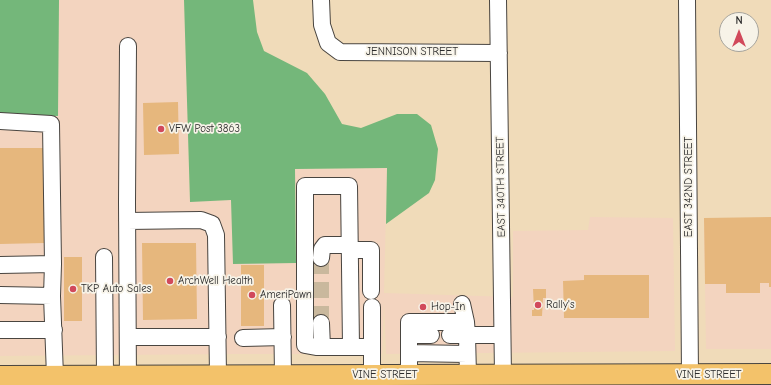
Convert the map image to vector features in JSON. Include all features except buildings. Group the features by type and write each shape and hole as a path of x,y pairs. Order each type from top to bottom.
{"main road":[{"name":"VINE STREET","path":"9,379 55,376 81,380 105,375 128,380 180,380 283,375 771,374"}],"street":[{"name":"JENNISON STREET","path":"321,0 322,25 328,42 340,52 499,53"},
{"name":"EAST 340TH STREET","path":"498,0 503,375"},
{"name":"EAST 342ND STREET","path":"687,0 690,375"},
{"path":"128,46 128,380"},
{"path":"0,121 51,124 52,296 55,376"},
{"path":"351,347 349,186 304,186 305,345 322,347 351,347 372,347"},
{"path":"127,222 201,220 212,224 216,235 218,336 221,378"},
{"path":"320,258 322,249 325,245 371,250 372,375"},
{"path":"104,257 105,375"},
{"path":"0,265 53,264"},
{"path":"0,295 52,296"},
{"path":"462,304 467,329 468,375"},
{"path":"282,305 283,375"},
{"path":"409,375 409,322 502,335"},
{"path":"321,323 322,347"},
{"path":"450,335 467,329"},
{"path":"0,330 54,330"},
{"path":"409,335 431,335"},
{"path":"129,337 218,336"},
{"path":"243,338 283,338"},
{"path":"409,353 468,354"}],"shaded area":[{"path":"59,0 184,0 190,201 231,200 296,263 295,169 387,168 384,293 513,297 513,231 588,230 590,217 673,218 675,351 386,354 384,301 382,354 0,356 0,115 58,115"},
{"path":"704,218 771,218 771,349 706,349"}],"green space":[{"path":"0,0 59,0 58,116 0,115"},
{"path":"184,0 253,0 257,32 264,51 307,73 325,94 342,124 361,128 397,114 417,114 431,125 438,149 435,180 429,193 386,224 387,168 295,169 296,263 233,264 231,200 190,202"}],"tunnel":[{"path":"321,258 321,323"}],"place":[{"name":"VFW Post 3863","path":"161,129"},
{"name":"ArchWell Health","path":"170,281"},
{"name":"TKP Auto Sales","path":"73,289"},
{"name":"AmeriPawn","path":"252,295"},
{"name":"Rally's","path":"538,305"},
{"name":"Hop-In","path":"423,307"}]}
